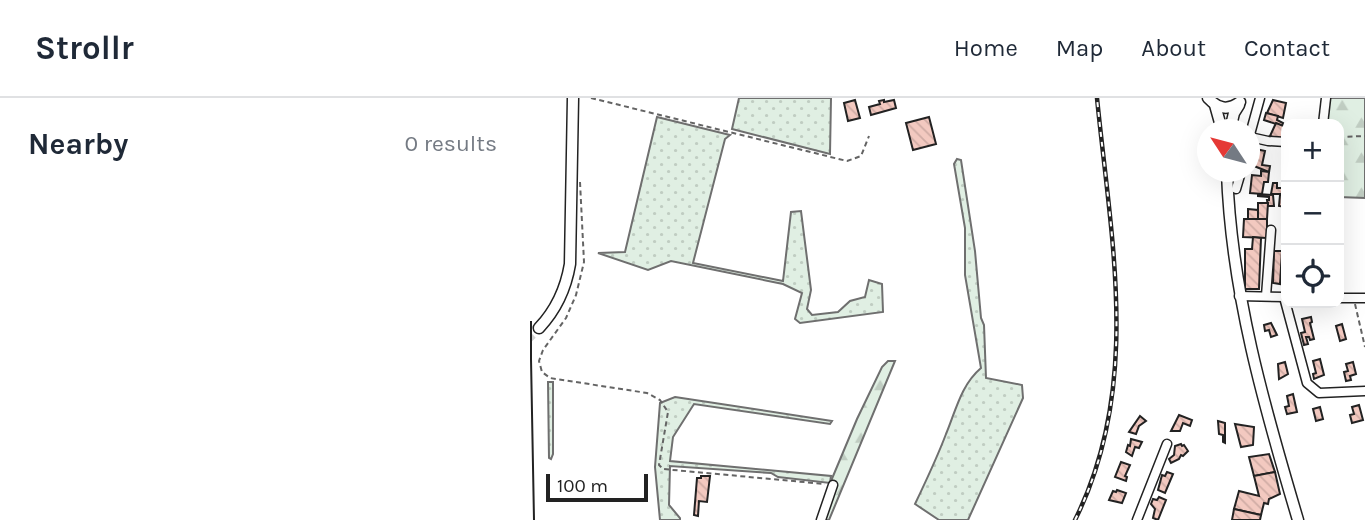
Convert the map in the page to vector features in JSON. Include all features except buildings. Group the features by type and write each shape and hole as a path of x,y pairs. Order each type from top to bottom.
{"highway":[{"path":"525,321 528,520"}],"main road":[{"path":"538,325 552,303 566,261 571,204 573,98"},
{"path":"1211,102 1228,108 1241,100"},
{"path":"1233,119 1241,100"},
{"path":"1211,102 1218,119"},
{"path":"1228,182 1239,296 1297,520"}],"street":[{"path":"1255,119 1260,98"},
{"path":"1324,119 1326,98"},
{"path":"1260,139 1281,142"},
{"path":"1236,189 1238,182"},
{"path":"1266,296 1271,230"},
{"path":"1239,296 1281,297"},
{"path":"1344,298 1365,298"},
{"path":"1288,308 1307,383 1319,393 1365,391"},
{"path":"1137,520 1167,444"},
{"path":"821,520 833,485"}],"path":[{"path":"591,98 847,161 861,156 869,136"},
{"path":"1344,137 1365,136"},
{"path":"570,171 581,183 584,262 576,295 566,318 543,350 539,361 542,372 550,378 647,393 660,400 668,412 659,465 663,469 813,481 833,485"},
{"path":"1354,298 1365,347"}],"green space":[{"path":"739,98 831,98 830,154 732,129"},
{"path":"1329,98 1365,98 1365,198 1344,197 1344,119 1326,119"},
{"path":"657,117 730,135 725,139 693,263 783,281 791,212 801,211 811,290 807,309 812,315 838,312 850,301 865,297 869,280 882,284 883,312 800,323 795,319 802,293 783,284 671,261 648,270 598,253 625,252"},
{"path":"957,159 961,160 975,251 981,318 984,325 986,378 1022,385 1023,398 968,520 939,520 915,504 964,390 981,368 965,275 965,228 954,164"},
{"path":"888,361 895,361 829,520 824,520 835,488 831,481 857,419 882,367"},
{"path":"548,382 553,382 551,459 549,458"},
{"path":"675,397 832,421 830,424 694,404 673,437 670,461 831,476 830,483 778,477 771,473 670,466 669,505 680,520 660,520 655,467 660,403"}],"tunnel":[{"path":"525,341 539,328"}],"railway":[{"path":"1075,520 1096,469 1109,418 1115,365 1114,259 1097,98"}]}
